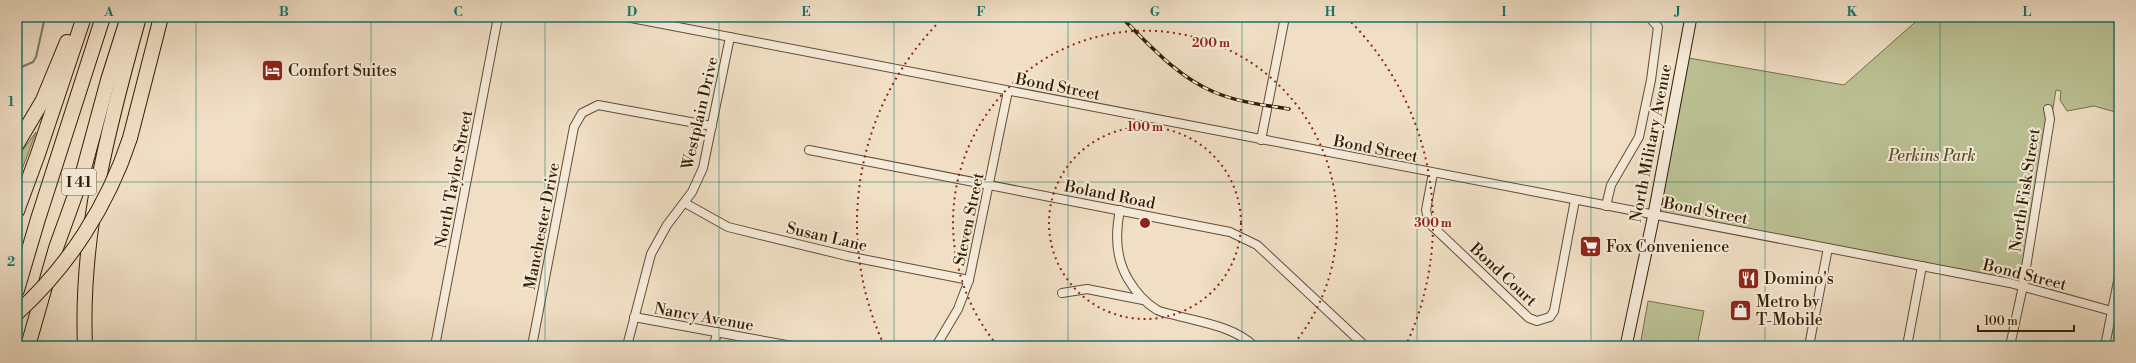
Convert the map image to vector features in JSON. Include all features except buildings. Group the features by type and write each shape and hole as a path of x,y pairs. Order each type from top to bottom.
{"highway":[{"path":"17,144 45,94 76,17"},
{"path":"17,211 38,154 84,17"},
{"name":"I 41","path":"17,290 38,219 103,17"},
{"name":"I 41","path":"28,346 56,248 82,176 108,80 128,17"},
{"path":"85,346 84,315 86,260 97,185 115,103 139,17"},
{"path":"17,313 53,277 86,231 112,184 130,138 161,17"}],"main road":[{"name":"North Military Avenue","path":"1626,346 1654,214 1690,17"}],"street":[{"name":"North Taylor Street","path":"436,346 498,17"},
{"name":"Bond Street","path":"626,17 2023,286 2115,312"},
{"path":"1261,140 1285,17"},
{"path":"1606,206 1611,185 1639,136 1651,80 1658,27 1649,17"},
{"name":"Westplain Drive","path":"627,346 651,254 667,225 685,203 702,168 730,37"},
{"name":"Steven Street","path":"936,346 958,309 969,280 1008,91"},
{"name":"Manchester Drive","path":"532,346 574,127 582,113 598,105 712,126"},
{"name":"North Fisk Street","path":"2010,346 2023,286 2050,119 2048,109"},
{"name":"Boland Road","path":"809,150 1230,232 1257,245 1365,346"},
{"name":"Bond Court","path":"1433,173 1426,210 1428,223 1529,318 1537,321 1550,317 1554,311 1575,200"},
{"name":"Susan Lane","path":"685,203 728,227 847,256 969,280"},
{"path":"1120,210 1117,225 1117,248 1123,270 1143,300 1158,310 1236,333 1254,346"},
{"path":"1809,346 1828,248"},
{"path":"1907,346 1922,266"},
{"path":"2105,346 2115,312 2119,276"},
{"path":"1062,293 1087,289 1143,300"},
{"name":"Nancy Avenue","path":"634,317 792,346"},
{"path":"714,346 717,332"}],"green space":[{"name":"Perkins Park","path":"1921,17 2119,17 2119,113 2094,106 2067,111 2060,100 2061,91 2056,90 2023,286 1654,214 1683,57 1844,85"},
{"path":"36,132 17,183 17,158"},
{"path":"1648,301 1704,311 1697,346 1640,346"}],"waterway":[{"path":"17,69 33,62 36,57 45,17"}],"railway":[{"path":"1121,17 1164,59 1188,78 1201,86 1214,92 1251,103 1289,109"}],"place":[{"name":"Comfort Suites","path":"272,70"},
{"name":"Fox Convenience","path":"1591,246"},
{"name":"Domino's","path":"1748,278"},
{"name":"Metro by T-Mobile","path":"1740,310"}]}
